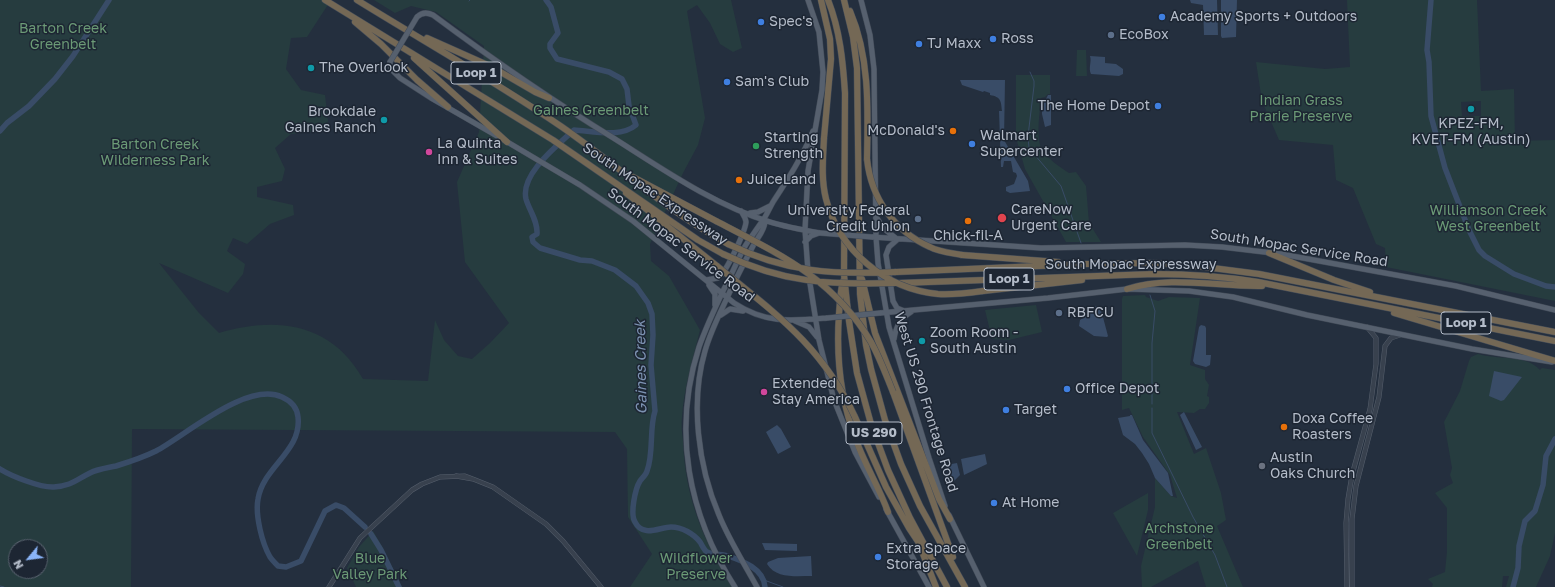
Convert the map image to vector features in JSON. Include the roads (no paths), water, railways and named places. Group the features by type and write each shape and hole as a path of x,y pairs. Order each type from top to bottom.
{"highway":[{"name":"South Mopac Expressway","path":"325,0 530,125 698,240 723,254 761,270 805,281 846,284 1196,274 1226,277 1271,285 1555,341"},
{"name":"South Mopac Expressway","path":"357,0 540,112 689,221 728,244 765,260 811,270 847,274 1087,264 1154,263 1227,269 1555,330"},
{"path":"821,0 830,39 831,60 824,138 824,184 831,214 838,227 851,248 869,266 886,278 908,288 922,292 953,294 1098,280 1119,275"},
{"name":"US 290","path":"828,0 836,26 844,68 844,275 852,348 870,424 879,448 898,494 947,587"},
{"path":"845,0 852,16 860,42 866,72 867,159 869,174 876,194 892,219 903,231 930,248 962,255 1076,262 1087,264"},
{"name":"US 290","path":"845,0 853,37 857,68 858,245 860,294 866,345 877,395 898,457 911,488 965,587"},
{"path":"344,12 382,44 422,85 448,106"},
{"path":"412,33 492,67 535,92 549,98"},
{"path":"408,50 507,142"},
{"path":"623,172 790,260 819,280 854,317 871,342 883,368 952,554 968,587"},
{"path":"613,181 633,199 783,320 809,345 834,379 855,417 886,487 942,579"},
{"path":"1269,253 1334,280 1385,298"},
{"path":"860,269 875,333 939,499 950,519"},
{"path":"844,275 841,289 838,337 839,369 843,395 856,440 888,512"},
{"path":"1127,290 1136,286 1168,282 1252,286 1271,285"},
{"path":"1378,306 1396,314 1555,362"},
{"path":"917,540 936,587"},
{"path":"952,554 952,562"}],"main road":[{"path":"808,0 819,32 822,60 822,90 808,171 805,230 808,271 819,340 838,413 855,452 929,587"},
{"name":"West US 290 Frontage Road","path":"862,0 870,35 874,69 874,237 883,313 894,340 929,458 950,519 984,587"},
{"name":"South Mopac Service Road","path":"1555,310 1456,286 1269,253 1204,245 1056,248 820,233 765,222 701,191 549,98 433,15 426,12 417,17 390,62 391,69 400,78 431,98 448,106 580,185 633,221 727,298 749,312 775,320 816,319 912,311 1127,290 1176,290 1226,296 1502,355 1555,362"},
{"path":"757,587 726,531 706,480 699,440 698,406 701,371 709,338 727,298 749,252 762,231 772,204 798,163 817,123"},
{"path":"715,309 715,294 706,280 718,278 726,269 744,230 746,220 744,212 758,212 772,204"},
{"path":"875,212 883,228 898,239 889,247 886,255 893,301 897,308 904,311"},
{"path":"735,587 710,543 699,512 689,473 686,447 686,419 694,364 706,328 743,250 765,222"},
{"path":"806,242 812,236 820,233"},
{"path":"719,317 730,309 749,312"},
{"path":"894,340 895,331 899,322 903,316 912,311"},
{"path":"794,320 808,327 819,340"}],"street":[{"path":"1347,587 1346,535 1348,499 1352,475 1370,409 1376,364 1376,338 1366,327"},
{"path":"1352,587 1352,519 1356,486 1378,401 1385,346 1391,338 1405,335"},
{"path":"330,587 360,538 407,494 418,486 434,479 456,476 473,479 493,488 546,524 563,541 601,587"}],"water":[{"path":"1190,0 1217,0 1218,35 1204,35 1203,5 1191,3"},
{"path":"1221,0 1237,0 1236,37 1222,38 1221,36"},
{"path":"1090,56 1105,57 1105,63 1116,64 1123,69 1123,74 1119,76 1091,74"},
{"path":"960,80 1005,80 1004,140 1028,181 1030,191 1010,193 1006,191 1006,187 1014,184 1017,176 1016,173 1013,172 1011,161 1004,161 1003,167 1001,167 999,111 1002,111 1000,100 990,95 990,93 962,85"},
{"path":"1048,95 1051,95 1051,125 1045,127 1042,114 1042,99 1046,99"},
{"path":"1100,306 1107,337 1094,336 1079,326 1080,320 1089,314 1090,307"},
{"path":"1201,325 1205,326 1206,328 1206,355 1211,355 1210,365 1206,367 1195,364 1193,361 1199,327"},
{"path":"1494,371 1522,377 1504,400 1501,401 1489,396"},
{"path":"1184,412 1202,447 1196,450 1180,415"},
{"path":"1132,415 1143,440 1168,473 1173,496 1171,496 1155,478 1149,464 1135,444 1123,435 1118,418"},
{"path":"777,425 781,429 791,447 778,454 766,432"},
{"path":"985,454 987,464 964,475 961,459"},
{"path":"957,463 960,475 951,484 946,465"},
{"path":"762,543 797,544 797,551 765,550"},
{"path":"811,556 812,576 787,576 771,569 767,564 768,562 778,558"}],"waterway":[{"path":"0,131 7,123 29,106 55,79 73,56 109,0"},
{"name":"Gaines Creek","path":"546,0 551,7 558,33 550,44 550,48 557,59 609,72 622,79 627,89 629,106 636,125 630,129 615,133 574,130 550,152 534,170 526,189 527,203 535,220 537,229 537,234 532,237 533,242 540,248 580,260 592,261 615,270 636,286 648,303 652,314 653,335 651,365 655,411 652,425 649,464 645,475 640,481 636,490 633,508 635,522 638,527 647,531 667,527 679,528 697,539 707,552 728,556 740,560 752,567 761,575 765,587"},
{"path":"1431,0 1427,50 1429,62 1431,116 1445,168 1469,230 1479,250 1485,256 1514,274 1546,286 1555,287"},
{"path":"1030,72 1034,81 1034,86 1028,136 1029,148 1061,186 1081,243"},
{"path":"1150,295 1155,311 1152,343 1152,404"},
{"path":"0,469 18,478 42,486 54,487 65,485 93,472 116,466 156,451 217,412 252,396 268,394 288,400 295,407 298,417 298,429 294,440 267,477 261,488 258,499 257,513 260,529 264,544 271,558 278,566 286,567 301,561 325,511 336,505 344,508 365,527"},
{"path":"1152,408 1152,433 1193,517 1215,555 1227,587"},
{"path":"1513,587 1518,568 1519,546 1525,521 1535,511 1543,485 1546,456 1555,439"},
{"path":"371,534 381,550 399,587"},
{"path":"764,580 783,587"},
{"path":"0,586 4,587"}],"place":[{"name":"Academy Sports + Outdoors","path":"1162,17"},
{"name":"Spec's","path":"761,22"},
{"name":"EcoBox","path":"1111,35"},
{"name":"Ross","path":"993,39"},
{"name":"TJ Maxx","path":"919,44"},
{"name":"The Overlook","path":"311,68"},
{"name":"Sam's Club","path":"727,82"},
{"name":"The Home Depot","path":"1158,106"},
{"name":"KPEZ-FM, KVET-FM (Austin)","path":"1471,109"},
{"name":"Brookdale Gaines Ranch","path":"384,120"},
{"name":"McDonald's","path":"953,131"},
{"name":"Walmart Supercenter","path":"972,144"},
{"name":"Starting Strength","path":"756,146"},
{"name":"La Quinta Inn & Suites","path":"429,152"},
{"name":"JuiceLand","path":"739,180"},
{"name":"CareNow Urgent Care","path":"1002,218"},
{"name":"University Federal Credit Union","path":"918,219"},
{"name":"Chick-fil-A","path":"968,221"},
{"name":"RBFCU","path":"1059,313"},
{"name":"Zoom Room - South Austin","path":"922,341"},
{"name":"Office Depot","path":"1067,389"},
{"name":"Extended Stay America","path":"764,392"},
{"name":"Target","path":"1006,410"},
{"name":"Doxa Coffee Roasters","path":"1284,427"},
{"name":"Austin Oaks Church","path":"1262,466"},
{"name":"At Home","path":"994,503"},
{"name":"Extra Space Storage","path":"878,557"}],"park label":[{"name":"Barton Creek Greenbelt","path":"63,38"},
{"name":"Indian Grass Prarie Preserve","path":"1301,110"},
{"name":"Gaines Greenbelt","path":"591,111"},
{"name":"Barton Creek Wilderness Park","path":"155,154"},
{"name":"Williamson Creek West Greenbelt","path":"1488,220"},
{"name":"Archstone Greenbelt","path":"1179,538"},
{"name":"Blue Valley Park","path":"370,568"},
{"name":"Wildflower Preserve","path":"696,568"}]}
